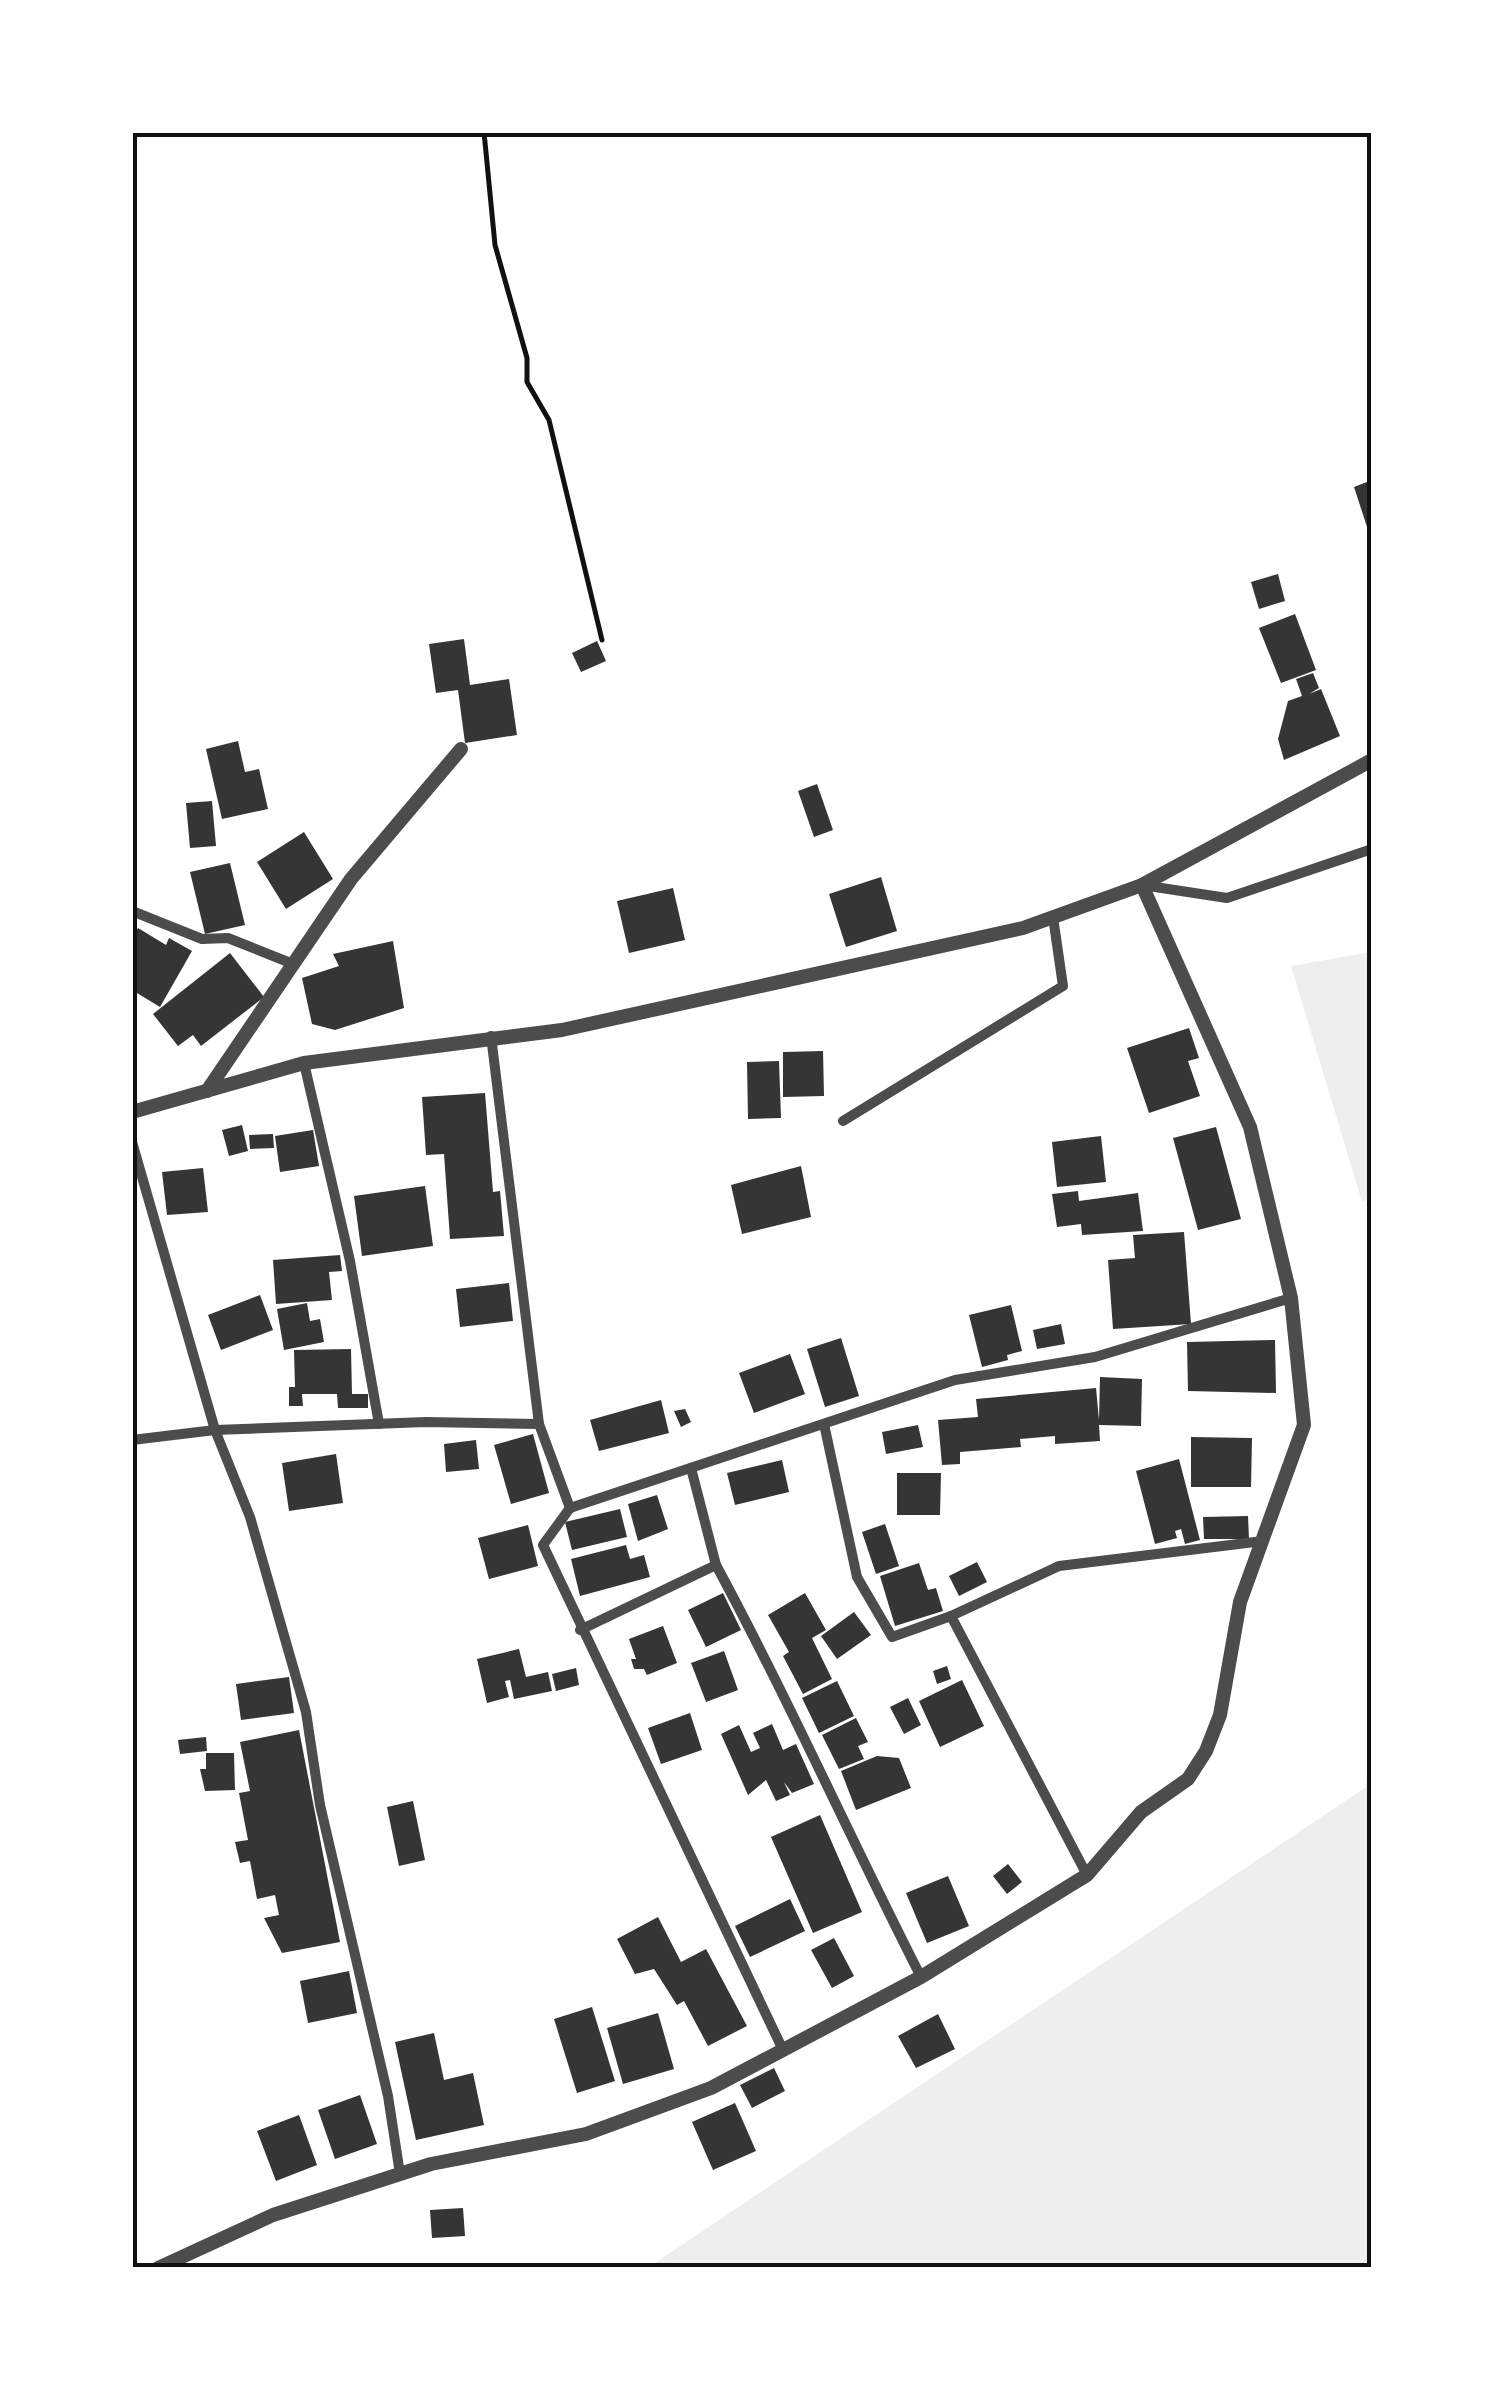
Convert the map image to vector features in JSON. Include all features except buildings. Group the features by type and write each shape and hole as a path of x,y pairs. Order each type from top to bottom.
{"street":[{"path":"206,1091 351,879 461,749"},
{"path":"132,1112 304,1063 562,1030 731,995 1053,917 1142,885 1372,760"},
{"path":"1142,885 1227,898 1372,850"},
{"path":"158,2268 274,2215 431,2164 586,2134 710,2088 921,1977 1087,1875 1141,1812 1188,1779 1206,1751 1220,1715 1240,1602 1304,1424 1292,1298 1250,1127 1142,885"},
{"path":"132,911 202,940 228,938 293,964"},
{"path":"843,1121 1063,986 1053,917"},
{"path":"492,1036 538,1424 570,1508"},
{"path":"304,1063 350,1261 379,1424"},
{"path":"132,1142 215,1430 250,1517 306,1712 320,1805 388,2096 400,2174"},
{"path":"783,2050 580,1630 543,1545 570,1508 955,1380 1096,1357 1292,1298"},
{"path":"132,1440 215,1430 538,1424"},
{"path":"824,1424 857,1578 892,1638 951,1616 1060,1566 1263,1542"},
{"path":"692,1468 716,1565 786,1694 849,1838 921,1977"},
{"path":"580,1630 716,1565"},
{"path":"951,1616 1087,1875"}],"path":[{"path":"484,132 495,245 527,358 527,382 549,420 602,640"}],"shaded area":[{"path":"1371,952 1372,1196 1362,1202 1291,966"},
{"path":"1371,1735 1371,2267 649,2267 1366,1787"}]}
